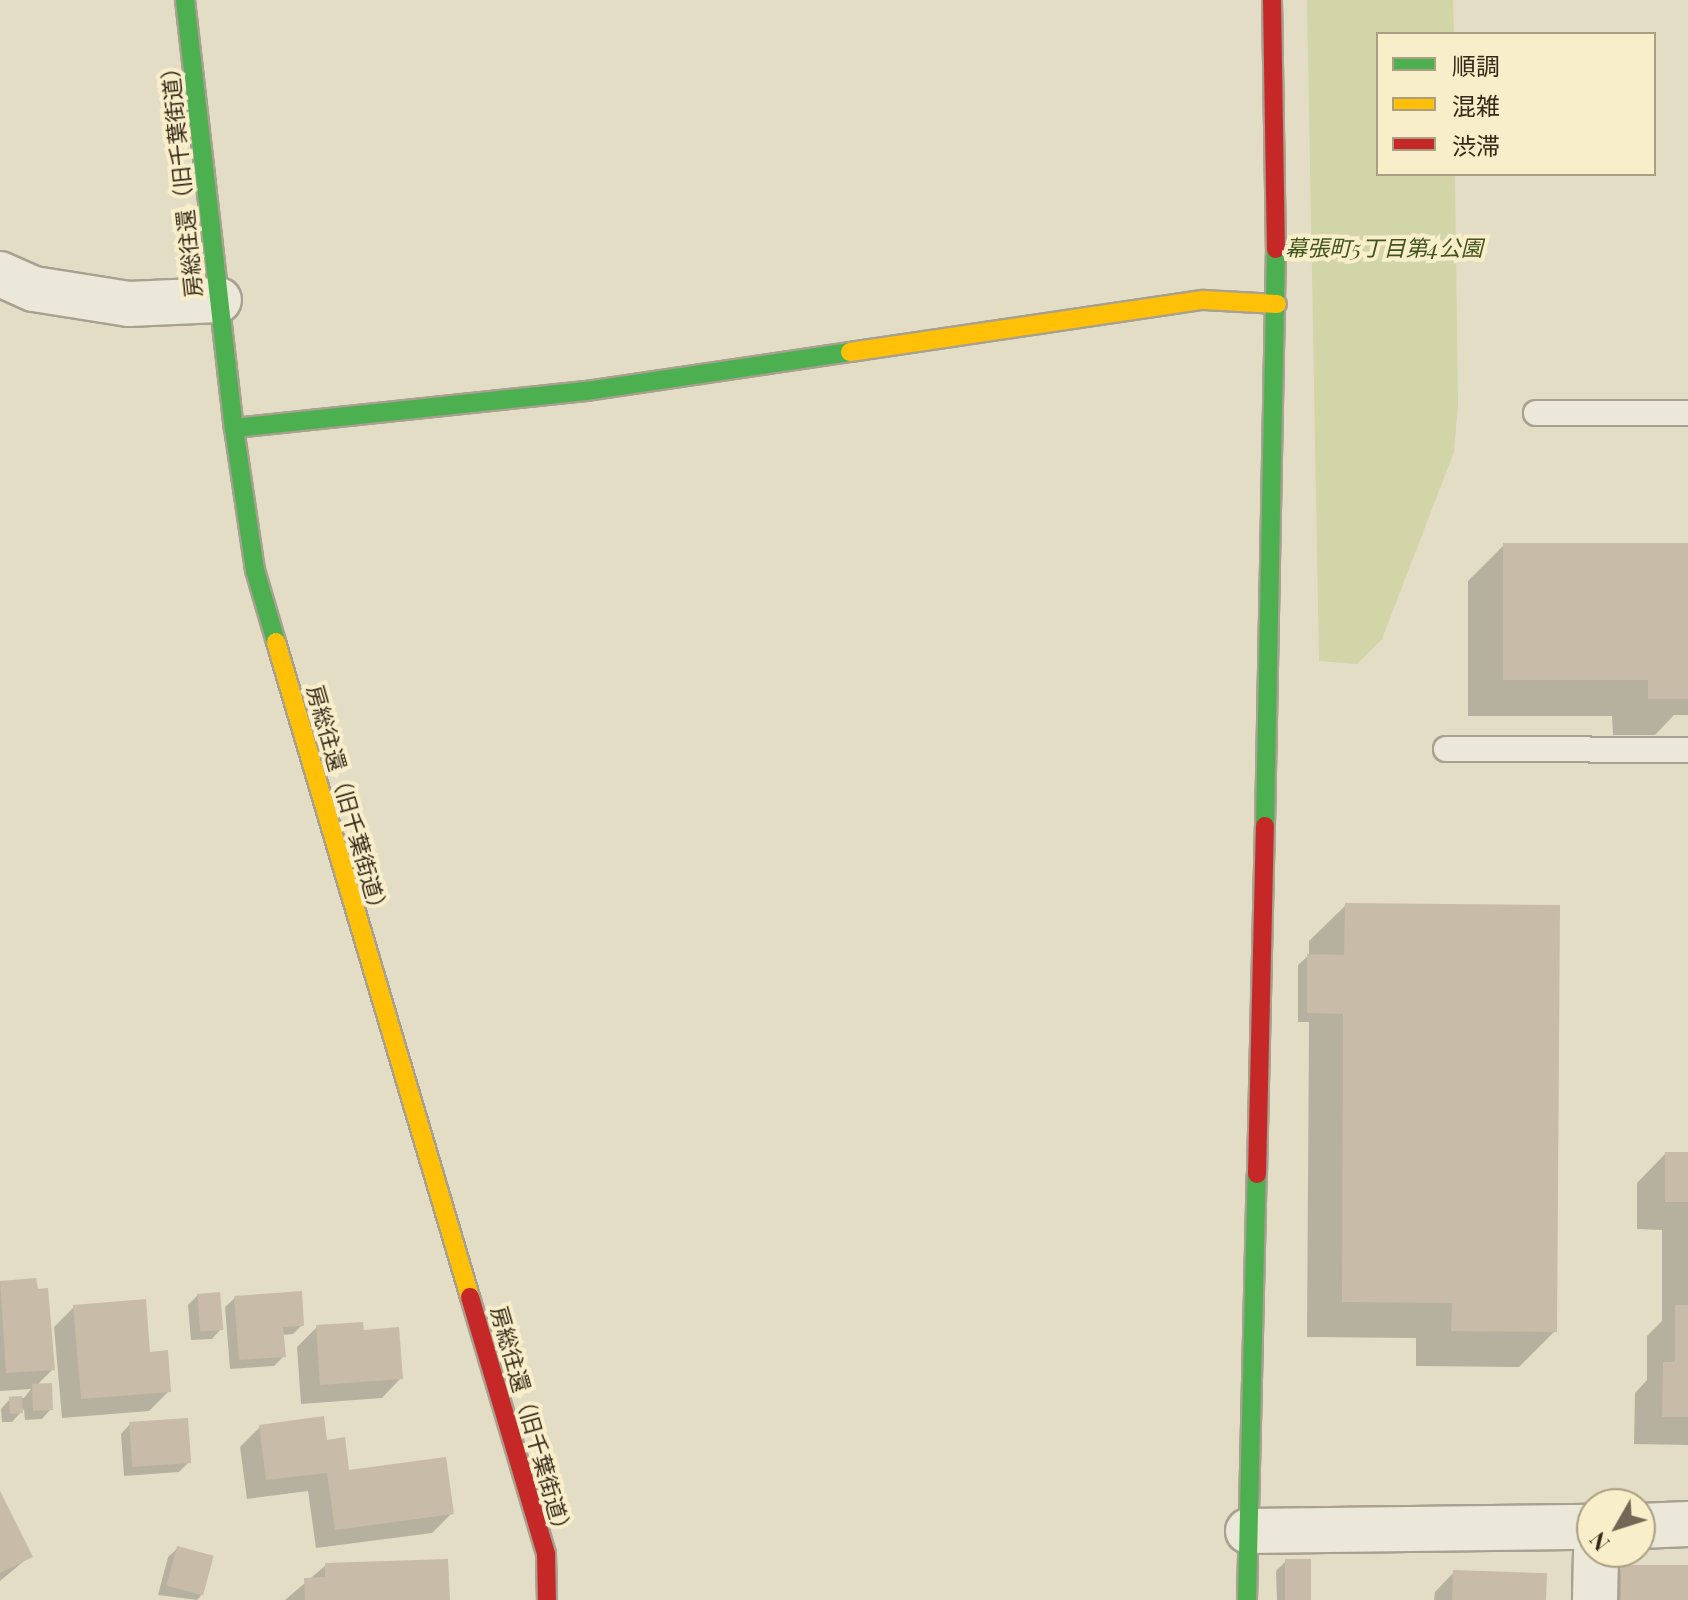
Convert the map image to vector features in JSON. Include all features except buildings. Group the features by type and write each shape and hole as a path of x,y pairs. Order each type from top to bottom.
{"street":[{"name":"房総往還（旧千葉街道）","path":"185,0 234,428 255,570 546,1554 547,1600"},
{"path":"1247,1600 1277,304 1272,0"},
{"path":"0,274 34,289 129,304 219,300"},
{"path":"234,428 586,391 1204,300 1277,304"},
{"path":"1656,1525 1688,1524"},
{"path":"1248,1531 1576,1527"},
{"path":"1595,1600 1596,1568"}],"lane":[{"path":"1536,413 1688,413"},
{"path":"1446,749 1688,750"}],"green space":[{"name":"幕張町5丁目第4公園","path":"1307,0 1453,0 1454,32 1376,32 1376,176 1455,176 1458,404 1454,452 1382,639 1357,664 1319,661"}],"traffic: fast":[{"path":"185,0 234,428 255,570 276,642"},
{"path":"1265,826 1276,249"},
{"path":"234,428 586,391 850,352"},
{"path":"1247,1600 1257,1174"}],"traffic: slow":[{"path":"850,352 1204,300 1277,304"},
{"path":"276,642 470,1297"}],"traffic: jam":[{"path":"1272,0 1276,249"},
{"path":"1257,1174 1265,826"},
{"path":"470,1297 546,1554 547,1600"}]}
